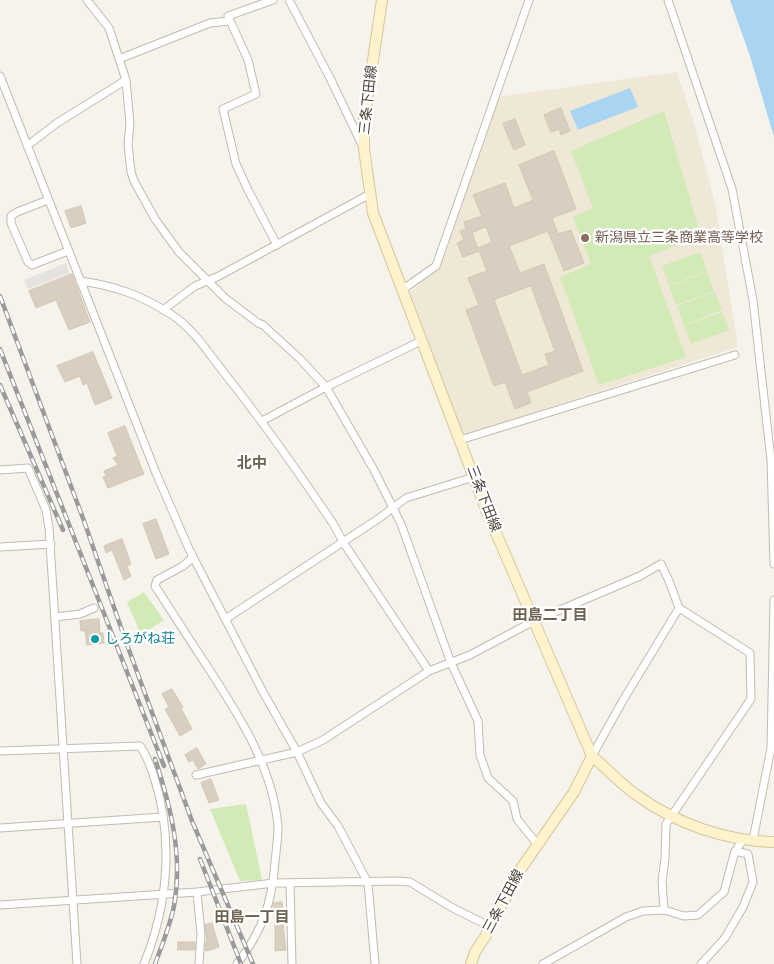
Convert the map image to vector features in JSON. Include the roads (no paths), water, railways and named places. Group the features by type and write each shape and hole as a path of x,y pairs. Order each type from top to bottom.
{"main road":[{"name":"三条下田線","path":"382,0 364,120 364,149 373,213 487,512 592,756 574,792 518,874 491,927 478,949 474,952 471,964"},
{"path":"592,756 637,796 672,816 696,827 731,837 774,842"}],"street":[{"path":"87,0 109,28 126,80 130,124 128,144 131,172 134,181 156,220 179,252 206,281 225,298 263,325 299,358 326,387 374,470 400,524 452,663 478,721 480,755 488,778 513,801 517,819 538,845"},
{"path":"273,0 228,16 248,60 256,94 223,109 236,164 277,245"},
{"path":"288,0 330,78 364,149"},
{"path":"402,290 436,266 529,0"},
{"path":"668,0 732,189 753,300 771,460 774,564"},
{"path":"119,59 210,23 230,20"},
{"path":"0,76 156,473 192,554 297,752 321,803 338,826 368,883 375,964"},
{"path":"27,146 57,123 126,80"},
{"path":"163,310 195,286 217,277 370,194"},
{"path":"48,200 17,212 11,216 12,223 28,262 32,265 68,251"},
{"path":"80,281 120,288 173,316 194,335 262,421 334,525 343,542 429,671"},
{"path":"262,421 326,387 421,341"},
{"path":"460,440 735,355"},
{"path":"0,470 28,468 46,510 51,544 77,964"},
{"path":"227,618 378,520 406,498 474,477"},
{"path":"0,547 51,544"},
{"path":"192,554 191,559 183,566 157,580 155,586 238,714 255,746 272,794 278,829 274,883 269,908 258,932 237,964"},
{"path":"196,775 259,759 297,752 323,740 429,671 452,663 534,622 640,576 660,564 679,608 750,653 751,699 666,824 662,881 664,910"},
{"path":"543,964 626,917 644,911 664,910 684,916 698,915 724,892 735,851 752,840 771,748 774,600"},
{"path":"55,617 80,614 94,608"},
{"path":"592,756 622,702 679,608"},
{"path":"0,752 140,746 146,753 159,794 167,856 164,895 156,930 144,964"},
{"path":"0,828 162,817"},
{"path":"701,964 725,938 743,908 753,882 748,854 735,851"},
{"path":"0,905 164,895 274,883 368,883 377,880 410,882 451,907 491,927"},
{"path":"290,883 292,964"},
{"path":"197,892 201,934 199,964"}],"water":[{"path":"730,0 774,0 774,137 750,56"},
{"path":"630,88 638,107 578,130 570,111"}],"railway":[{"path":"0,296 84,521 192,821 253,964"},
{"path":"0,349 164,766"},
{"path":"0,385 63,530"},
{"path":"155,759 166,795 174,832 177,869 174,906 155,964"},
{"path":"200,859 241,964"}],"place":[{"name":"新潟県立三条商業高等学校","path":"585,238"},
{"name":"しろがね荘","path":"95,639"}],"district":[{"name":"北中","path":"252,464"},
{"name":"田島二丁目","path":"550,616"},
{"name":"田島一丁目","path":"252,918"}]}
